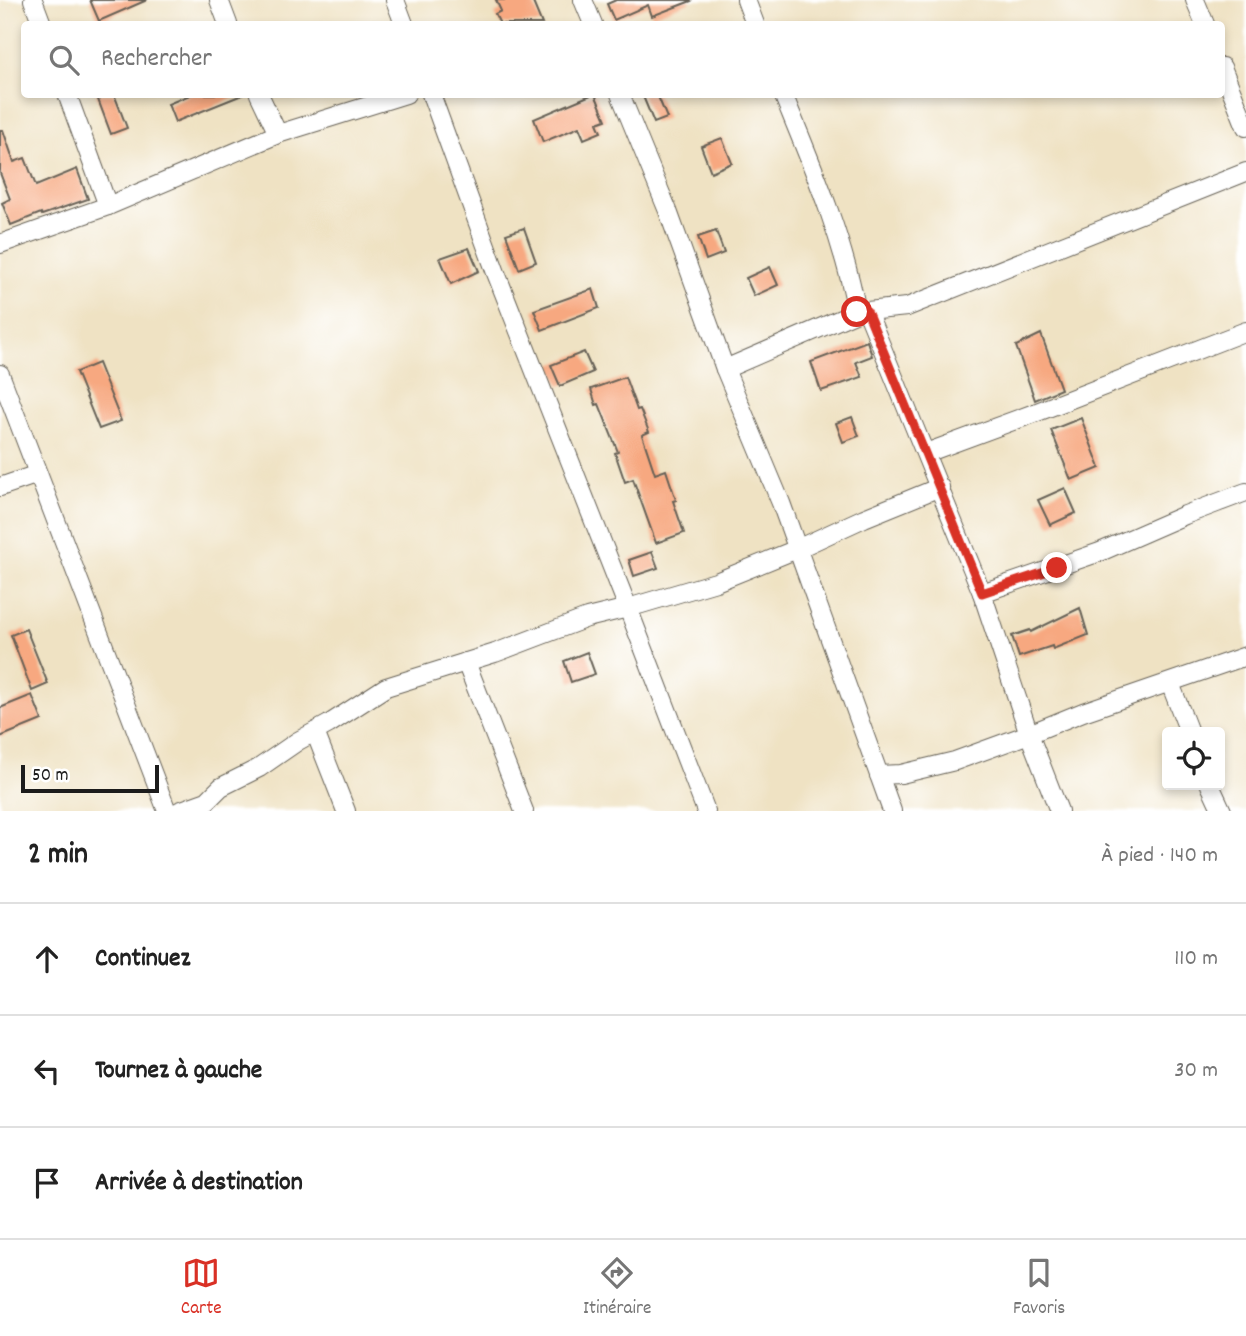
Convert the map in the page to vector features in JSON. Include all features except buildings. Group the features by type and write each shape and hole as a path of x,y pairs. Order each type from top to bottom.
{"street":[{"path":"33,0 41,21"},
{"path":"219,0 227,21"},
{"path":"395,0 403,21"},
{"path":"583,0 588,21"},
{"path":"746,0 754,21"},
{"path":"1195,0 1204,21"},
{"path":"1225,74 1246,127"},
{"path":"68,98 108,206"},
{"path":"261,98 278,134"},
{"path":"0,244 108,206 278,134 393,98"},
{"path":"431,98 496,273 706,811"},
{"path":"622,98 668,211 725,369 781,503 892,811"},
{"path":"785,98 839,239 862,312 926,453 982,593 1029,734 1059,811"},
{"path":"725,369 862,312 907,307 1246,172"},
{"path":"926,453 1246,331"},
{"path":"0,374 167,811"},
{"path":"0,487 38,474"},
{"path":"179,811 207,801 221,787 259,768 386,687 466,662 587,618 716,582 940,487"},
{"path":"982,593 1100,552 1246,492"},
{"path":"879,775 901,775 955,761 1063,719 1246,656"},
{"path":"466,662 524,811"},
{"path":"1170,683 1187,727"},
{"path":"315,732 346,811"},
{"path":"1212,790 1222,811"}],"route":[{"path":"857,312 867,311 982,593 1057,568"}]}
